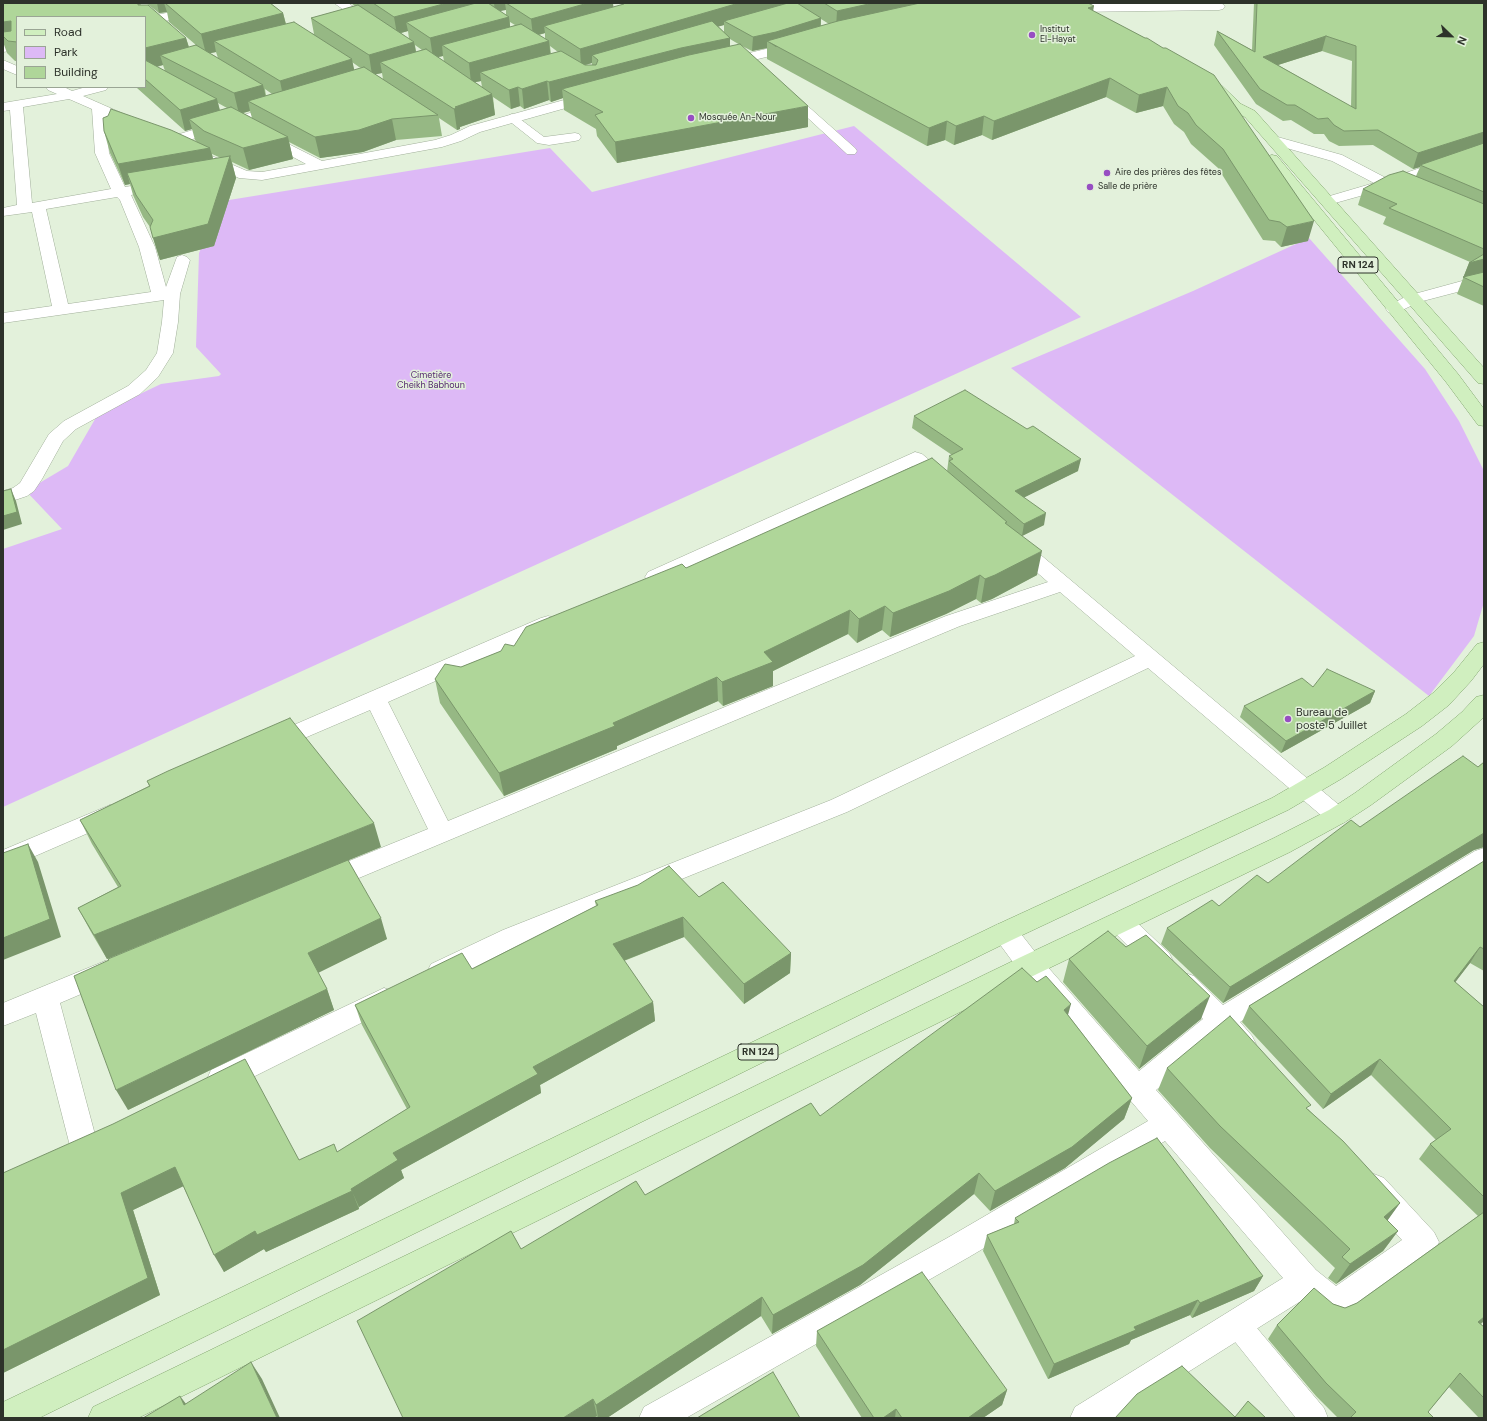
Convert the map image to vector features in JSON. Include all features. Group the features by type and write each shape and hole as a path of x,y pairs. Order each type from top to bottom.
{"main road":[{"path":"1061,3 1101,21"},
{"name":"RN 124","path":"1204,78 1236,107 1250,114 1484,379"},
{"name":"RN 124","path":"1236,107 1236,116 1461,390 1484,421"},
{"name":"RN 124","path":"5,1418 1005,932 1248,820 1333,773 1414,720 1452,688 1484,649"},
{"path":"104,1418 1030,965 1282,845 1336,816 1363,799 1444,740 1470,718 1484,703"}],"street":[{"path":"151,20 236,3"},
{"path":"340,3 384,32"},
{"path":"1073,8 1219,6"},
{"path":"142,7 151,20 169,30"},
{"path":"350,23 365,19"},
{"path":"710,66 779,51 807,43"},
{"path":"3,48 16,46"},
{"path":"3,64 16,70"},
{"path":"55,88 236,172 251,176 262,176 321,166 437,144 456,138 475,129 603,94"},
{"path":"61,308 31,207 10,106 71,95 97,88"},
{"path":"159,135 236,120 286,106 269,100"},
{"path":"3,498 20,492 27,487 33,479 55,438 70,425 134,390 152,373 165,353 170,322 166,294 127,199 115,184 102,153 98,107"},
{"path":"500,110 512,118"},
{"path":"223,113 321,166"},
{"path":"443,130 456,138"},
{"path":"1274,140 1337,158 1393,182 1420,189"},
{"path":"1328,201 1393,182 1484,150"},
{"path":"213,176 236,172"},
{"path":"3,212 175,183"},
{"path":"166,294 182,260"},
{"path":"1394,309 1413,299 1484,280"},
{"path":"3,318 61,308 166,294"},
{"path":"640,584 755,533 915,458 956,493"},
{"path":"1004,533 1336,816"},
{"path":"306,889 953,620 1063,584"},
{"path":"259,749 568,615"},
{"path":"199,1090 512,937 839,806 1150,658"},
{"path":"376,699 442,833"},
{"path":"3,860 127,806"},
{"path":"1138,1088 1222,1020 1484,858"},
{"path":"1120,922 1222,1020 1259,1061"},
{"path":"1005,932 1030,965 1305,1281 1335,1305 1424,1242 1355,1166"},
{"path":"3,1015 124,964"},
{"path":"45,997 83,1146"},
{"path":"655,1418 959,1247 1169,1124"},
{"path":"1086,1418 1305,1281"}],"lane":[{"path":"748,58 759,68"},
{"path":"782,89 851,151"},
{"path":"512,118 541,140 549,141 575,136"},
{"path":"1237,1324 1314,1418"}],"green space":[{"name":"Cimetière Cheikh Babhoun","path":"854,126 1081,317 3,807 3,549 62,529 26,491 68,466 98,414 161,384 219,376 221,374 196,347 199,253 223,201 550,148 592,192"},
{"path":"1309,238 1425,369 1459,421 1484,471 1484,602 1474,636 1429,696 1011,368 1193,291"}],"building":[{"path":"3,3 138,3 138,5 148,5 186,38 146,48 146,16 16,16 16,42 8,41 3,36 3,32 11,31 11,21 3,22"},
{"path":"165,3 270,3 283,13 201,34"},
{"path":"373,3 447,3 394,17"},
{"path":"476,3 488,3 509,17 430,38 406,22"},
{"path":"506,3 588,3 531,19"},
{"path":"625,3 739,3 580,49 544,26"},
{"path":"788,3 797,3 821,18 776,32 753,37 724,21"},
{"path":"824,3 873,3 837,11"},
{"path":"920,3 1088,3 1094,6 1088,8 1147,38 1163,48 1166,48 1214,75 1314,221 1287,227 1280,222 1269,220 1223,149 1196,125 1188,113 1178,106 1167,87 1139,95 1110,78 994,121 984,116 956,126 947,121 929,128 767,41 838,21"},
{"path":"1257,3 1483,3 1484,132 1418,153 1378,130 1344,131 1334,125 1328,118 1318,119 1295,105 1287,105 1260,89 1217,31 1255,52","holes":["1326,36 1356,46 1356,109 1263,57"]},
{"path":"358,5 414,42 369,55 311,18"},
{"path":"712,21 730,38 681,48 549,82 547,81 522,89 518,87 509,90 480,72 561,51 585,65 596,65 598,60 592,55"},
{"path":"294,22 352,59 280,81 214,41"},
{"path":"521,24 549,41 469,63 442,45"},
{"path":"740,44 808,106 615,142 595,115 603,112 562,89 689,55"},
{"path":"196,45 263,85 234,93 160,55"},
{"path":"426,49 492,94 455,107 457,108 454,109 380,62"},
{"path":"146,61 217,99 180,110 146,80"},
{"path":"364,67 438,115 392,119 359,130 315,137 248,101"},
{"path":"231,107 288,137 243,148 204,131 189,119"},
{"path":"111,109 171,130 210,148 118,164 104,131 103,118 108,116"},
{"path":"1484,143 1484,192 1420,165"},
{"path":"230,156 208,224 153,238 150,227 153,220 136,195 127,173"},
{"path":"1403,171 1484,204 1484,249 1389,208 1397,204 1363,189 1389,175"},
{"path":"1484,254 1484,259 1469,263"},
{"path":"1484,272 1484,287 1463,277"},
{"path":"965,390 1027,429 1033,426 1081,459 1015,491 1046,513 1024,524 949,461 953,459 949,456 963,449 914,416"},
{"path":"932,458 1007,522 1005,523 1042,551 995,575 985,579 980,575 949,591 893,613 885,606 859,619 850,610 764,652 773,662 722,682 717,677 613,723 615,726 499,773 435,679 445,664 461,667 501,651 505,644 514,646 526,627 682,564 686,568"},
{"path":"11,489 17,512 3,516 3,491"},
{"path":"1327,669 1375,691 1286,741 1244,706 1302,678 1313,687"},
{"path":"290,718 374,823 94,935 78,908 121,886 80,820 150,786 147,781"},
{"path":"1463,756 1478,767 1484,762 1484,833 1230,987 1167,928 1212,900 1219,906 1257,875 1268,883 1351,820 1360,827"},
{"path":"28,844 50,919 3,938 3,853"},
{"path":"348,860 381,918 308,953 327,989 116,1090 74,976 109,960 108,959"},
{"path":"1484,861 1484,949 1480,947 1454,981 1484,1007 1484,1197 1430,1144 1451,1129 1380,1059 1331,1094 1249,1006"},
{"path":"669,866 699,897 723,882 791,953 744,984 683,917 613,944 653,1002 533,1067 538,1074 393,1153 398,1160 351,1189 352,1191 257,1235 255,1231 214,1255 175,1167 121,1193 148,1278 3,1350 3,1173 113,1124 245,1059 299,1160 334,1144 337,1152 410,1107 355,1005 462,953 472,969 598,905 595,901 638,885"},
{"path":"1108,931 1126,947 1146,935 1210,996 1147,1046 1069,959"},
{"path":"1022,968 1037,982 1046,976 1071,1004 1064,1010 1132,1098 1072,1147 995,1191 979,1173 863,1265 773,1315 762,1297 596,1405 593,1399 563,1418 403,1418 357,1321 511,1231 521,1249 636,1181 645,1195 811,1103 820,1116"},
{"path":"1230,1016 1311,1105 1306,1108 1343,1141 1400,1203 1384,1217 1398,1231 1350,1264 1342,1257 1350,1249 1220,1126 1167,1068"},
{"path":"1157,1138 1263,1276 1200,1303 1198,1300 1134,1327 1136,1330 1054,1364 987,1235 1019,1222 1015,1218 1109,1163"},
{"path":"1484,1212 1484,1317 1478,1322 1484,1327 1484,1398 1460,1373 1428,1412 1434,1418 1350,1418 1356,1412 1326,1383 1277,1325 1314,1288 1333,1304 1345,1308 1357,1303"},
{"path":"922,1272 1007,1390 968,1418 902,1418 896,1409 883,1418 874,1418 817,1331"},
{"path":"251,1362 277,1418 143,1418 180,1396 184,1405"},
{"path":"1182,1366 1235,1417 1248,1401 1266,1418 1115,1418 1137,1394"},
{"path":"773,1372 800,1418 697,1418"}],"place":[{"name":"Institut El-Hayat","path":"1032,35"},
{"name":"Mosquée An-Nour","path":"691,118"},
{"name":"Aire des prières des fêtes","path":"1107,173"},
{"name":"Salle de prière","path":"1090,187"},
{"name":"Bureau de poste 5 Juillet","path":"1288,719"}]}
